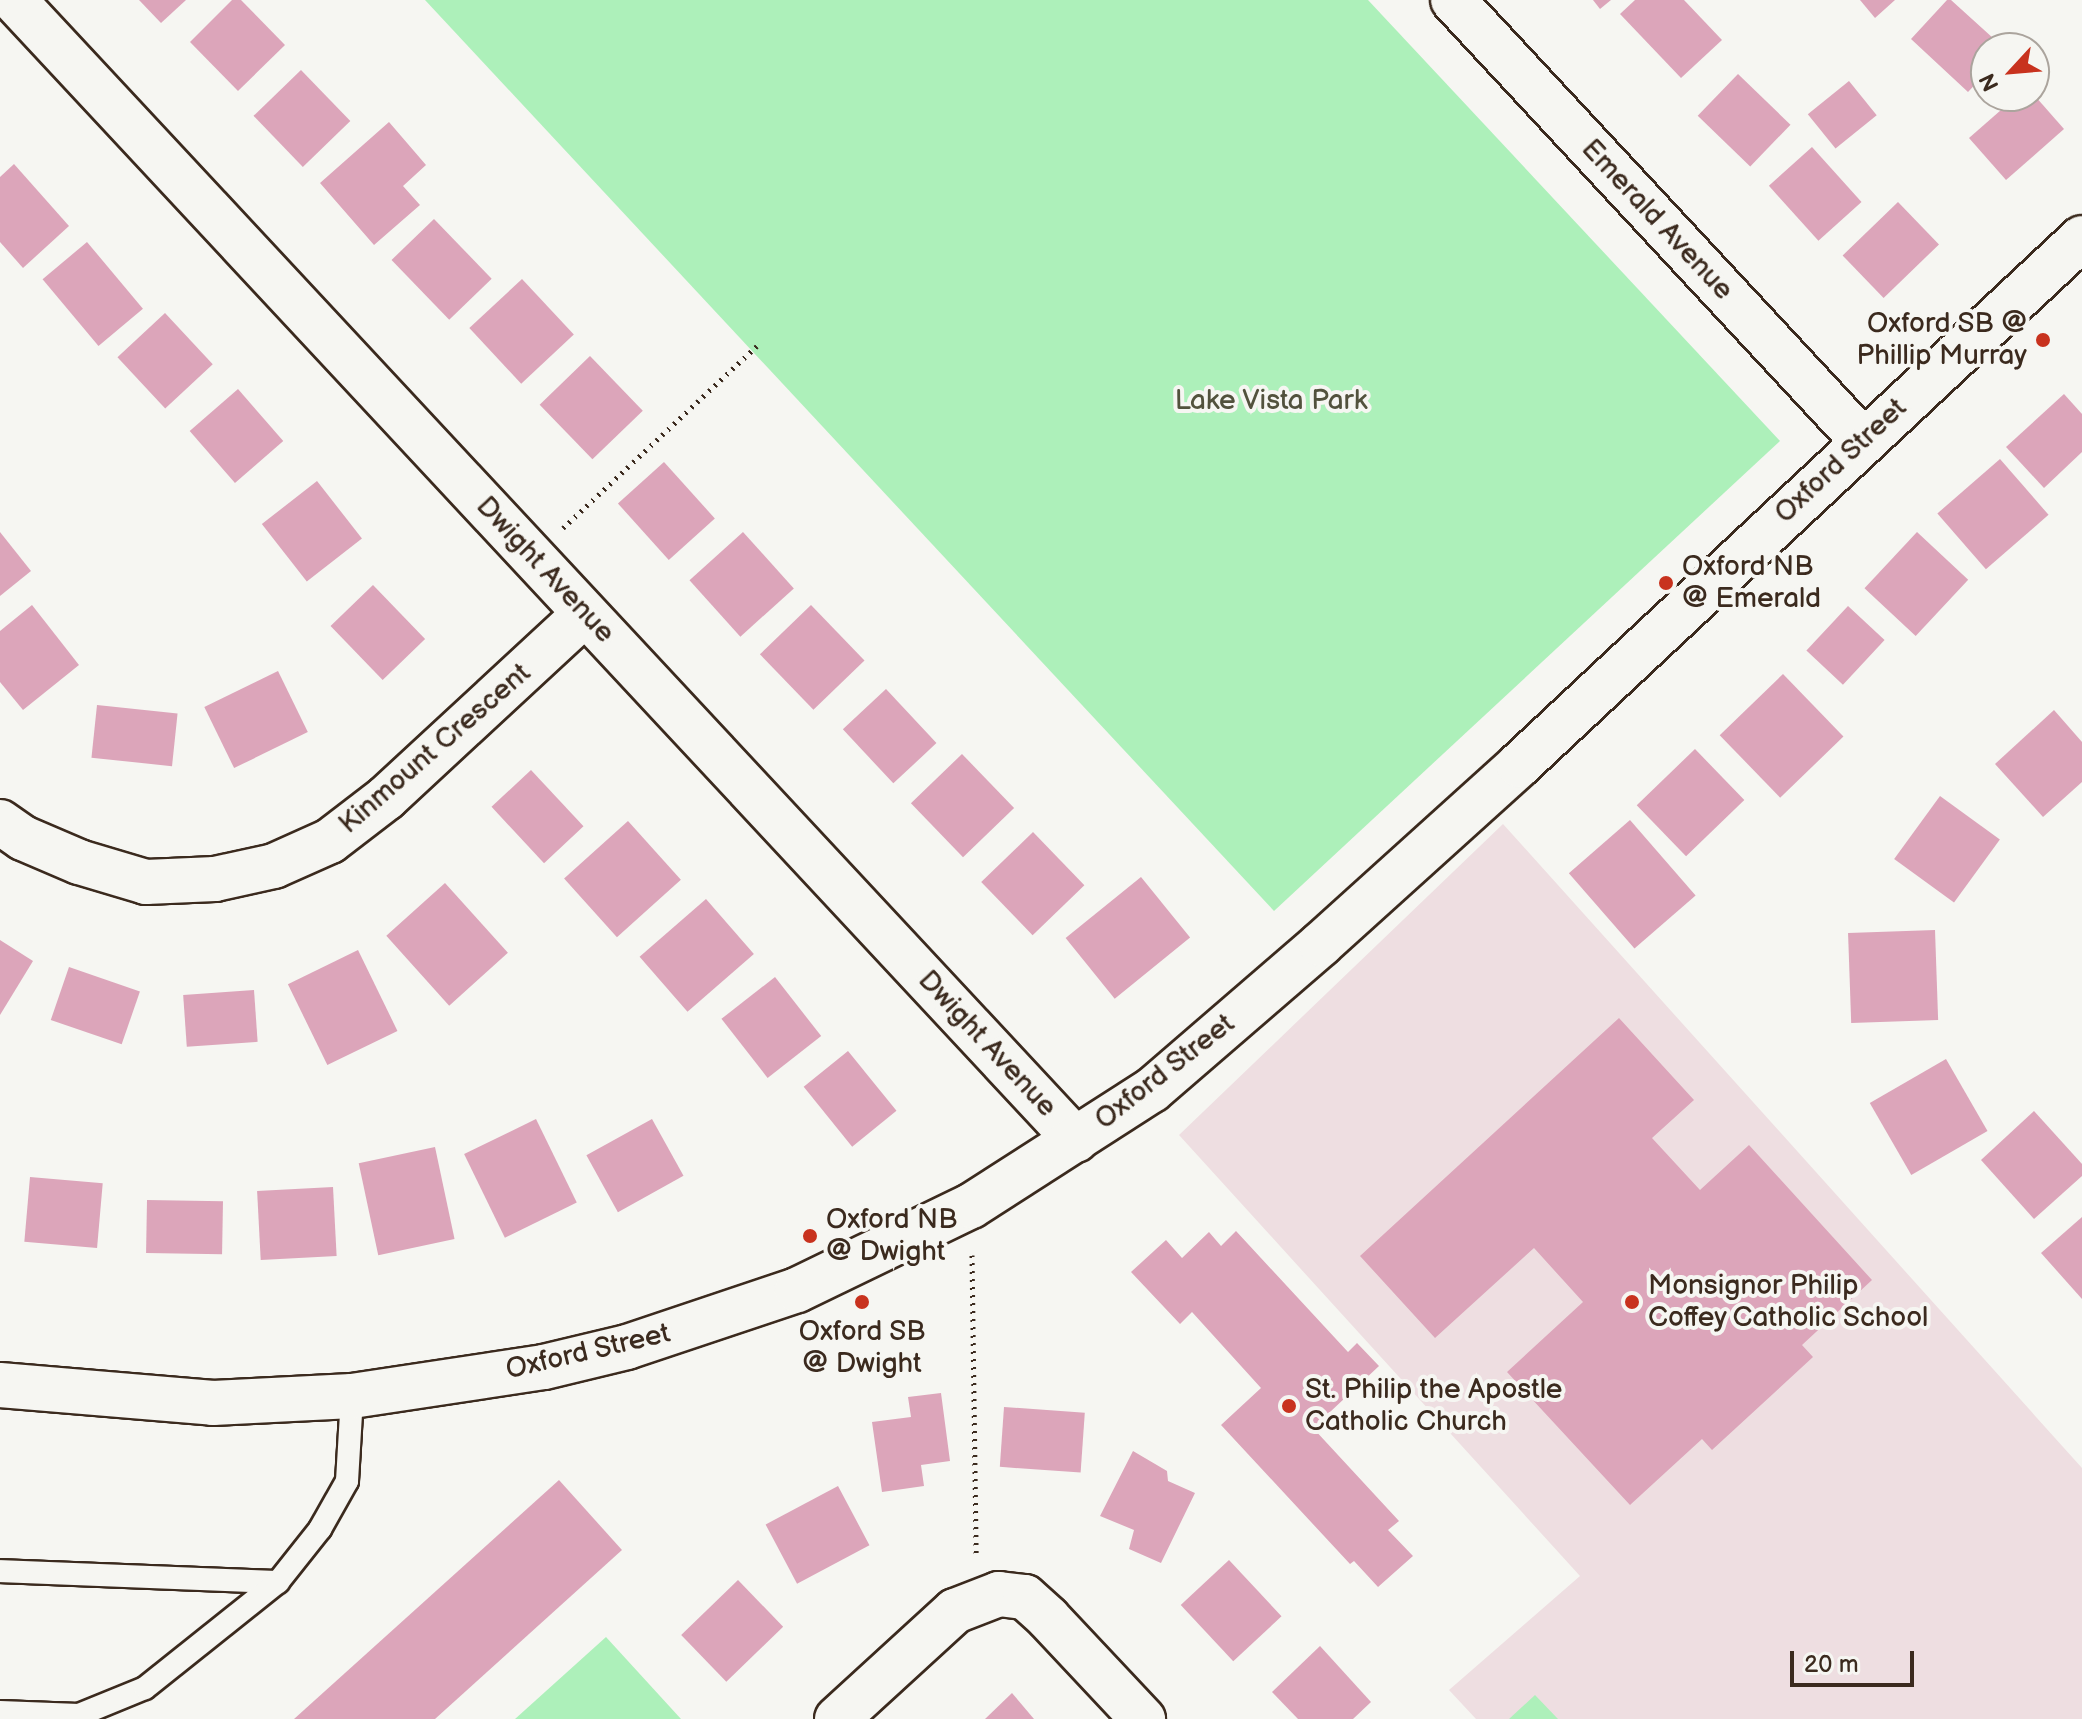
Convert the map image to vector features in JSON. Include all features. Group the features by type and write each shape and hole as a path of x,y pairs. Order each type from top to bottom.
{"street":[{"name":"Dwight Avenue","path":"14,0 1076,1140"},
{"name":"Emerald Avenue","path":"1453,0 1862,440"},
{"name":"Oxford Street","path":"0,1385 213,1403 352,1396 544,1367 627,1347 797,1290 971,1206 1152,1090 1321,944 1519,765 1862,440 2082,238"},
{"name":"Kinmount Crescent","path":"0,822 23,838 79,862 146,882 215,879 274,866 330,841 386,798 585,614"},
{"path":"837,1719 955,1611 999,1594 1025,1597 1143,1719"}],"lane":[{"path":"0,1712 79,1715 145,1688 278,1582 320,1529 347,1481 352,1396"},
{"path":"0,1571 278,1582"}],"path":[{"path":"534,556 757,346"},
{"path":"971,1206 977,1600"}],"shaded area":[{"name":"Monsignor Philip Coffey Catholic School","path":"1503,824 2082,1468 2082,1719 1476,1719 1449,1690 1580,1576 1179,1135"}],"green space":[{"name":"Lake Vista Park","path":"425,0 1368,0 1780,441 1274,911"},
{"path":"606,1637 681,1719 515,1719"},
{"path":"1535,1695 1558,1719 1509,1719"}],"building":[{"path":"139,0 186,0 161,23"},
{"path":"232,0 241,0 285,45 238,91 190,42"},
{"path":"1593,0 1611,0 1600,9"},
{"path":"1635,0 1684,0 1722,40 1681,78 1620,14"},
{"path":"1860,0 1895,0 1875,18"},
{"path":"1947,0 1951,0 1986,32 1970,32 1970,90 1968,92 1911,39"},
{"path":"301,70 350,121 303,167 254,116"},
{"path":"1738,74 1791,125 1750,166 1698,116"},
{"path":"1849,81 1877,115 1836,149 1808,114"},
{"path":"1999,112 2049,112 2064,129 2006,180 1969,138"},
{"path":"389,122 426,165 403,186 420,205 374,245 320,183"},
{"path":"1812,147 1862,202 1818,241 1769,186"},
{"path":"14,164 69,226 23,268 0,242 0,177"},
{"path":"1898,202 1939,244 1884,298 1843,255"},
{"path":"434,219 492,279 449,320 392,260"},
{"path":"87,242 143,309 98,346 43,279"},
{"path":"522,279 574,335 521,384 469,328"},
{"path":"165,313 213,364 165,409 117,357"},
{"path":"590,356 643,411 592,459 540,405"},
{"path":"238,389 283,441 235,483 190,431"},
{"path":"2064,394 2082,414 2082,452 2044,488 2006,447"},
{"path":"2000,459 2049,515 1986,569 1937,513"},
{"path":"664,462 715,518 669,560 618,503"},
{"path":"317,481 362,539 307,582 262,524"},
{"path":"0,532 31,571 0,596"},
{"path":"743,532 794,588 740,637 689,580"},
{"path":"1917,532 1968,580 1916,636 1864,588"},
{"path":"373,585 425,639 383,680 331,626"},
{"path":"32,605 79,665 23,710 0,682 0,631"},
{"path":"811,605 864,660 813,710 760,654"},
{"path":"1848,606 1885,640 1843,685 1806,651"},
{"path":"278,671 308,732 234,768 204,707"},
{"path":"1783,674 1843,737 1780,798 1720,735"},
{"path":"886,689 936,743 893,783 843,729"},
{"path":"97,705 178,713 172,766 91,758"},
{"path":"2054,710 2082,742 2082,782 2043,817 1995,764"},
{"path":"1695,749 1744,800 1686,856 1637,805"},
{"path":"962,754 1014,808 963,857 911,803"},
{"path":"531,770 584,826 544,863 492,807"},
{"path":"1940,796 2000,839 1954,903 1894,859"},
{"path":"1630,820 1696,895 1634,949 1569,873"},
{"path":"628,821 681,880 617,937 564,879"},
{"path":"1033,832 1084,885 1033,935 981,882"},
{"path":"1141,877 1190,938 1115,999 1066,938"},
{"path":"445,883 508,953 449,1006 386,936"},
{"path":"706,899 754,954 687,1012 640,957"},
{"path":"1935,930 1938,1020 1851,1023 1848,933"},
{"path":"0,940 33,961 0,1015"},
{"path":"358,950 397,1031 327,1065 288,984"},
{"path":"69,967 140,991 122,1044 51,1020"},
{"path":"775,977 821,1036 768,1078 721,1019"},
{"path":"254,990 258,1042 187,1047 183,995"},
{"path":"1619,1018 1694,1100 1652,1138 1700,1190 1749,1145 1872,1280 1802,1345 1813,1357 1712,1450 1702,1439 1630,1505 1507,1372 1583,1302 1534,1248 1435,1338 1360,1256"},
{"path":"848,1051 896,1111 852,1147 804,1087"},
{"path":"1946,1059 1988,1131 1911,1175 1870,1103"},
{"path":"2034,1111 2082,1164 2082,1176 2034,1219 1981,1160"},
{"path":"536,1119 577,1203 505,1238 464,1154"},
{"path":"652,1119 684,1176 618,1212 586,1155"},
{"path":"435,1147 455,1239 378,1255 359,1163"},
{"path":"30,1177 103,1183 97,1248 24,1242"},
{"path":"333,1187 337,1256 261,1260 257,1191"},
{"path":"147,1200 223,1201 222,1254 146,1253"},
{"path":"2082,1217 2082,1299 2041,1253"},
{"name":"St. Philip the Apostle Catholic Church","path":"1236,1231 1348,1352 1357,1343 1379,1366 1313,1428 1399,1521 1388,1530 1413,1556 1378,1587 1354,1561 1350,1564 1221,1425 1261,1388 1192,1312 1180,1324 1131,1272 1166,1240 1182,1258 1209,1232 1221,1246"},
{"path":"941,1393 950,1461 921,1465 924,1486 882,1492 872,1422 911,1417 908,1397"},
{"path":"1004,1407 1085,1413 1081,1473 1000,1467"},
{"path":"1133,1451 1167,1471 1168,1481 1195,1493 1161,1563 1129,1549 1134,1530 1100,1516"},
{"path":"559,1480 622,1550 435,1719 294,1719"},
{"path":"838,1486 869,1545 797,1584 766,1524"},
{"path":"1229,1560 1282,1616 1233,1661 1181,1605"},
{"path":"738,1580 783,1627 726,1682 681,1635"},
{"path":"1320,1646 1371,1702 1353,1719 1298,1719 1272,1692"},
{"path":"1012,1693 1034,1719 985,1719"}],"place":[{"name":"Oxford SB @ Phillip Murray","path":"2043,340"},
{"name":"Oxford NB @ Emerald","path":"1666,583"},
{"name":"Oxford NB @ Dwight","path":"810,1236"},
{"name":"Oxford SB @ Dwight","path":"862,1302"},
{"name":"Monsignor Philip Coffey Catholic School","path":"1632,1302"},
{"name":"St. Philip the Apostle Catholic Church","path":"1289,1406"}]}
